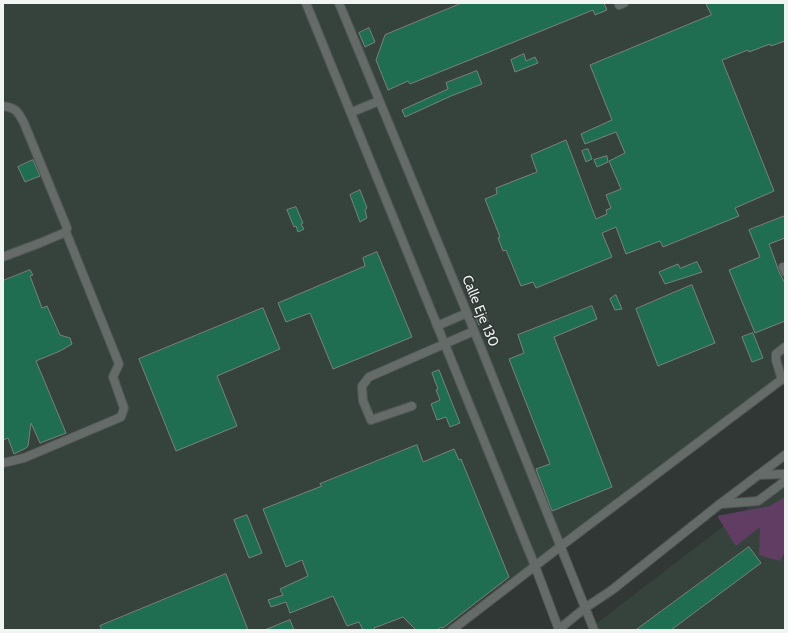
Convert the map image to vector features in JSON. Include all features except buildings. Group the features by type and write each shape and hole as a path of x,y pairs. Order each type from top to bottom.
{"street":[{"path":"306,3 352,112 444,344 535,566 559,630 585,608 612,590 720,504 785,455"},
{"name":"Calle Eje 130","path":"339,3 467,313 594,630"},
{"path":"352,112 379,101"},
{"path":"3,106 10,107 17,111 24,123 67,228 66,232 119,364 113,378 124,408 121,417 24,458 3,463"},
{"path":"3,257 66,232"},
{"path":"437,326 467,313"},
{"path":"412,406 371,420 363,401 362,386 369,377 474,331"},
{"path":"452,630 783,379 776,360 776,354 785,347"},
{"path":"758,475 785,474"},
{"path":"720,504 758,500 785,481"}],"shaded area":[{"path":"3,3 785,3 785,377 458,630 3,630"},
{"path":"785,479 785,630 588,630 601,620"},
{"path":"785,497 785,551 780,561 759,555 760,527 736,546 717,516 770,506"}]}
